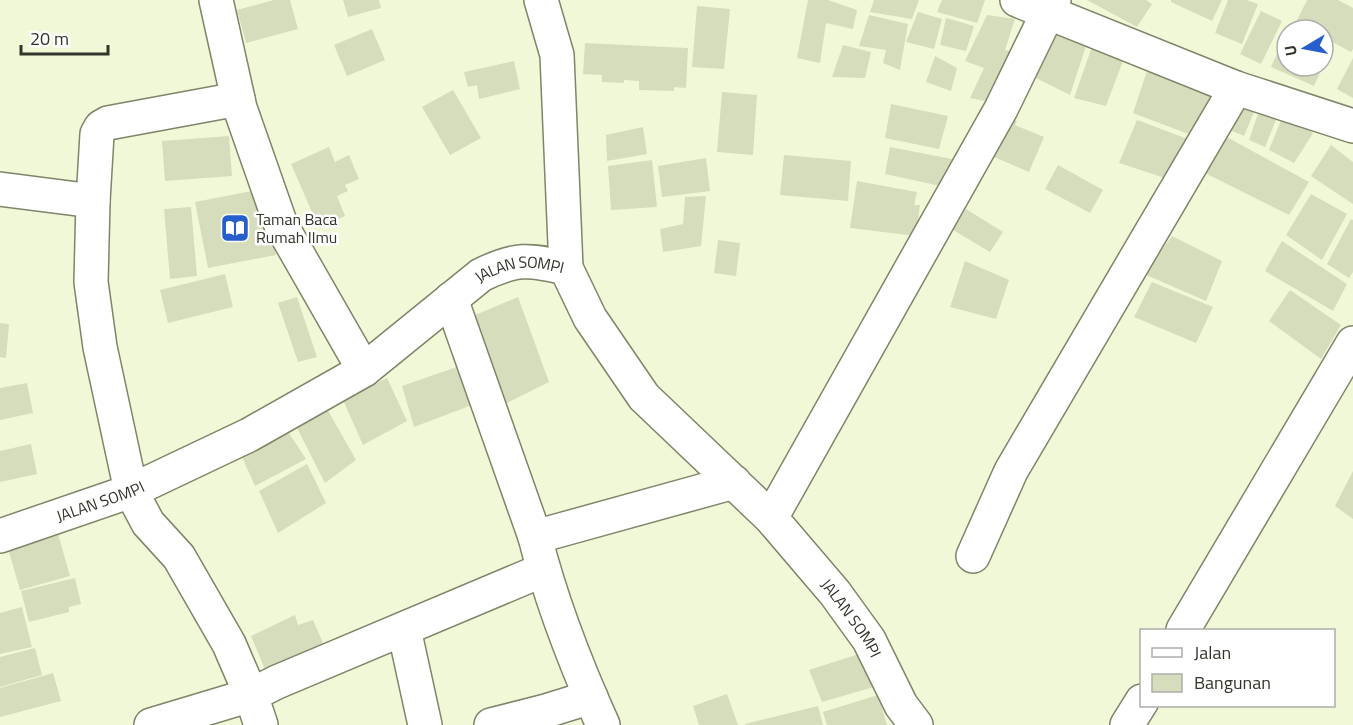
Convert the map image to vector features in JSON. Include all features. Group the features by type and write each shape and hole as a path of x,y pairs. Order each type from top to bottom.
{"street":[{"path":"216,0 238,99 288,239 364,370"},
{"path":"541,0 557,55 566,268"},
{"path":"1017,0 1051,6 1236,88 1353,126"},
{"path":"771,518 1001,109 1051,6"},
{"path":"974,556 1011,471 1236,88"},
{"path":"238,99 108,123 100,127 97,134 93,201 93,293 100,347 131,491 148,524 179,557 229,644 256,710"},
{"path":"0,189 93,201"},
{"name":"JALAN SOMPI","path":"0,536 131,491 249,435 364,370 481,275 503,264 537,261 566,268 590,318 644,397 771,518 835,593 869,640 901,705 916,725"},
{"path":"451,299 535,537 543,570 597,711 546,711 491,725"},
{"path":"1184,629 1353,343"},
{"path":"535,537 734,482"},
{"path":"151,725 256,710 404,629 543,570"},
{"path":"404,629 425,725"},
{"path":"1127,725 1140,704"}],"building":[{"path":"274,0 290,0 298,29 246,43 237,10"},
{"path":"343,0 379,0 381,8 348,17"},
{"path":"808,0 828,0 857,10 853,29 826,23 820,63 797,58"},
{"path":"874,0 919,0 912,19 870,12"},
{"path":"942,0 985,0 977,23 937,12"},
{"path":"1087,0 1146,0 1152,4 1137,27"},
{"path":"1171,0 1222,0 1212,21"},
{"path":"1228,0 1247,0 1258,4 1242,44 1215,33"},
{"path":"1307,0 1338,0 1353,8 1353,49 1351,52 1335,43 1335,18 1298,18"},
{"path":"697,6 730,9 724,69 692,67"},
{"path":"1261,11 1276,18 1275,35 1261,64 1240,54"},
{"path":"918,12 942,19 934,49 906,42"},
{"path":"869,15 908,24 900,70 883,63 886,50 859,46"},
{"path":"987,15 1015,19 1005,50 1019,53 995,103 970,98 984,68 965,61"},
{"path":"946,18 974,26 966,51 940,45"},
{"path":"1056,27 1088,40 1070,95 1032,76"},
{"path":"372,29 385,60 347,76 334,45"},
{"path":"1094,41 1126,53 1106,106 1074,98"},
{"path":"585,43 688,48 686,88 674,87 674,91 639,90 639,81 602,82 602,75 583,74"},
{"path":"843,45 871,52 865,78 832,77"},
{"path":"935,56 957,68 951,91 926,82"},
{"path":"1353,58 1353,98 1337,89"},
{"path":"514,61 520,89 479,99 477,85 468,87 464,72"},
{"path":"1148,68 1221,96 1199,138 1133,113"},
{"path":"1296,78 1318,78 1314,86"},
{"path":"453,90 481,138 450,155 422,107"},
{"path":"722,92 757,95 753,155 717,152"},
{"path":"1239,94 1258,103 1244,136 1223,127"},
{"path":"1262,102 1280,110 1265,147 1249,140"},
{"path":"891,104 948,116 939,149 885,138"},
{"path":"1284,113 1313,133 1294,163 1269,150"},
{"path":"1003,115 1017,121 1015,125 1044,137 1029,172 987,154"},
{"path":"1137,120 1193,141 1174,181 1119,163"},
{"path":"643,127 647,154 607,161 606,135"},
{"path":"1223,135 1309,182 1289,215 1203,172"},
{"path":"229,136 232,176 165,181 162,141"},
{"path":"1331,145 1353,162 1353,204 1311,176"},
{"path":"329,147 335,162 349,155 359,179 345,185 348,191 337,196 345,216 319,228 291,164"},
{"path":"890,147 952,159 945,187 885,174"},
{"path":"784,155 851,161 848,201 780,195"},
{"path":"706,158 710,191 662,197 658,166"},
{"path":"652,160 657,207 611,210 608,166"},
{"path":"1058,165 1103,190 1090,213 1045,189"},
{"path":"857,181 917,192 914,205 920,205 916,236 850,228"},
{"name":"Taman Baca Rumah Ilmu","path":"263,189 276,255 208,268 195,202"},
{"path":"1311,194 1347,214 1322,260 1286,235"},
{"path":"706,196 701,246 663,252 660,229 683,224 685,197"},
{"path":"191,207 197,276 170,279 164,209"},
{"path":"966,209 1003,232 990,252 953,230"},
{"path":"1351,219 1353,220 1353,272 1349,278 1327,264"},
{"path":"1172,236 1222,261 1206,301 1144,274"},
{"path":"718,240 740,243 736,276 714,273"},
{"path":"1282,241 1347,284 1333,311 1265,271"},
{"path":"965,261 1009,280 996,319 950,307"},
{"path":"225,274 233,307 168,323 160,290"},
{"path":"1152,282 1213,307 1196,343 1134,317"},
{"path":"1290,290 1341,325 1321,359 1269,321"},
{"path":"297,297 317,357 298,362 278,303"},
{"path":"518,297 549,382 505,404 468,318"},
{"path":"0,323 9,324 6,358 0,357"},
{"path":"468,363 480,402 414,427 402,386"},
{"path":"387,378 407,421 363,445 343,400"},
{"path":"27,383 33,413 0,420 0,388"},
{"path":"326,407 356,460 325,483 295,424"},
{"path":"287,430 306,459 255,486 242,457"},
{"path":"31,444 37,474 0,482 0,451"},
{"path":"307,464 326,503 278,533 259,491"},
{"path":"1353,471 1353,519 1335,506"},
{"path":"54,520 70,576 20,590 7,545"},
{"path":"75,578 81,604 69,607 69,612 29,622 21,591"},
{"path":"22,607 32,647 0,654 0,613"},
{"path":"295,615 298,625 313,620 324,645 313,649 315,659 269,679 251,636"},
{"path":"35,648 42,675 0,687 0,657"},
{"path":"862,653 877,686 822,702 809,670"},
{"path":"53,673 61,701 0,717 0,688"},
{"path":"727,694 738,725 699,725 693,706"},
{"path":"878,695 887,725 827,725 823,712"},
{"path":"818,706 823,725 745,725 745,724"}],"place":[{"name":"Taman Baca Rumah Ilmu","path":"235,228"}]}
